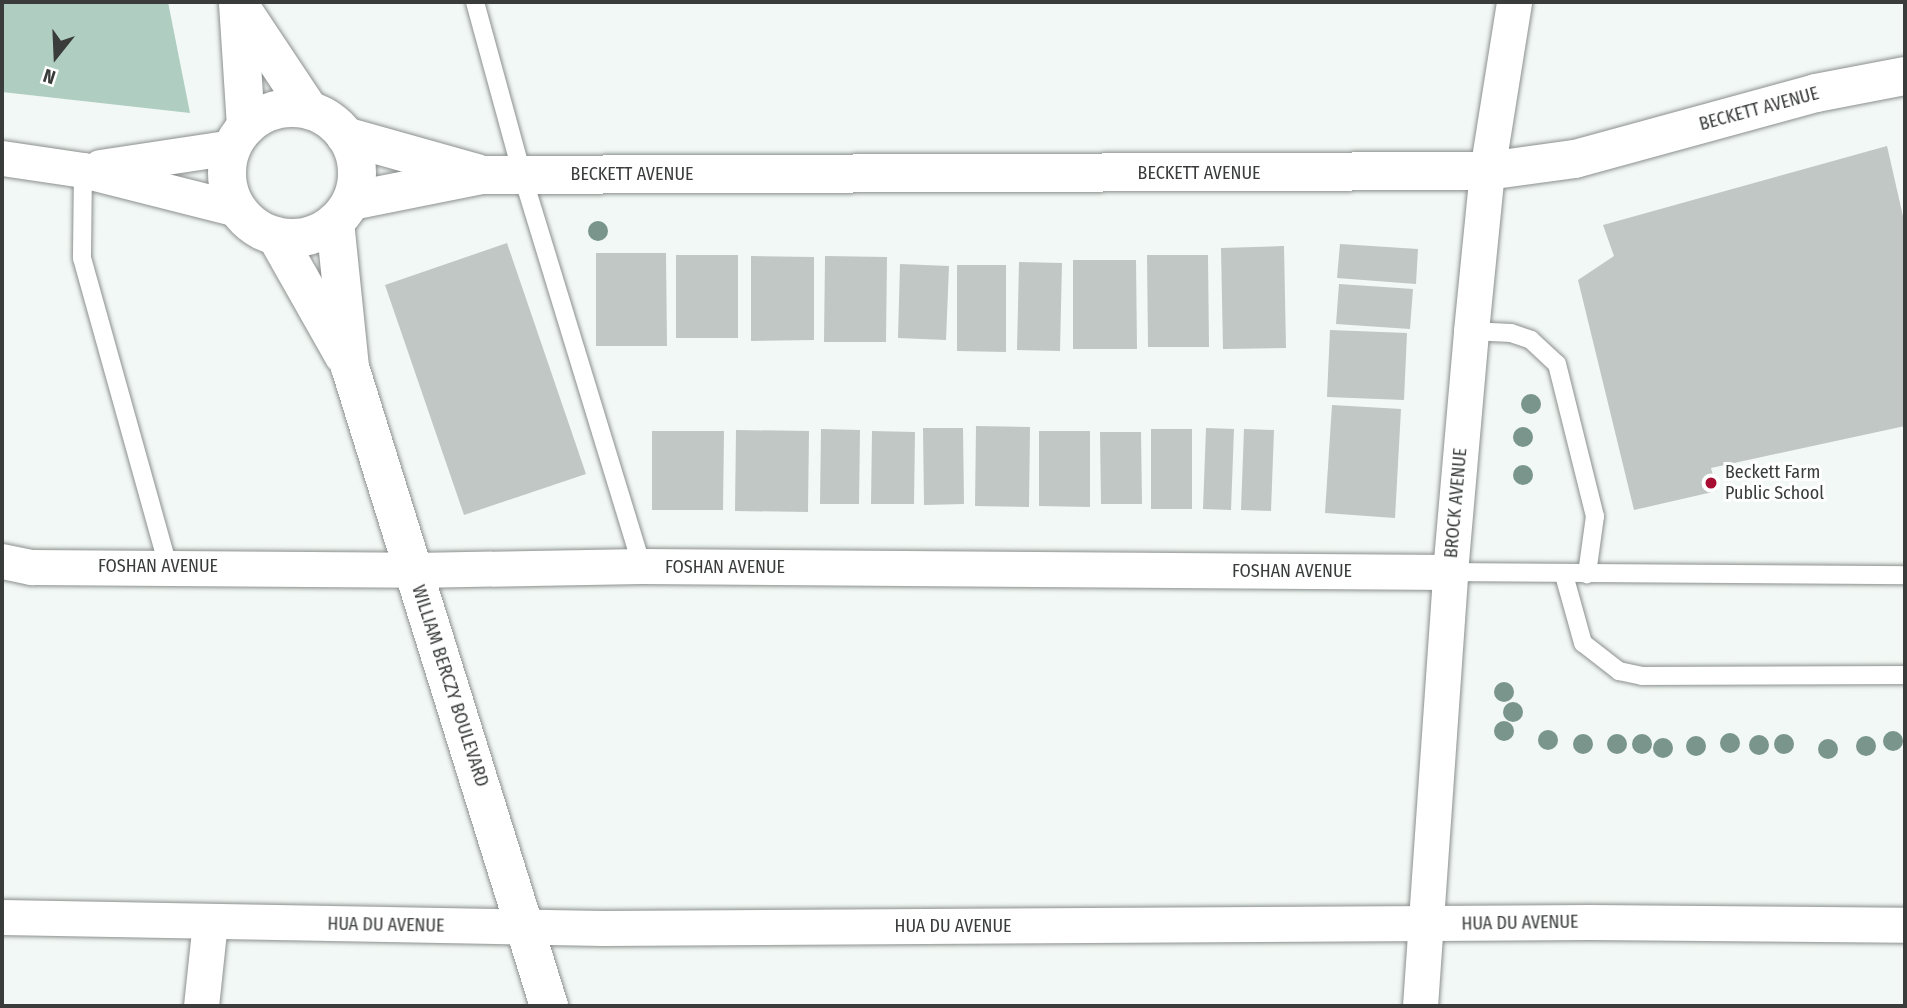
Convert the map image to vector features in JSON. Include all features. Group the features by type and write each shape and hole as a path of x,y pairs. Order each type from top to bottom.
{"street":[{"path":"238,2 309,110"},
{"path":"82,170 239,137 275,110 309,110 329,120 345,136 357,168 343,212 307,236 276,236 261,230 237,209 229,189 239,137 238,2"},
{"name":"BROCK AVENUE","path":"1420,1006 1450,572 1471,331 1487,171 1514,2"},
{"name":"BECKETT AVENUE","path":"343,212 482,175 1487,171 1575,159 1816,93 1905,76"},
{"name":"BECKETT AVENUE","path":"345,136 482,175"},
{"path":"2,158 82,170 237,209"},
{"name":"WILLIAM BERCZY BOULEVARD","path":"343,212 350,367"},
{"name":"WILLIAM BERCZY BOULEVARD","path":"276,236 350,367 527,927 549,1006"},
{"name":"FOSHAN AVENUE","path":"2,561 31,567 168,565 412,570 642,566 1450,572"},
{"name":"HUA DU AVENUE","path":"2,917 527,927 1905,925"},
{"path":"201,1006 209,922"}],"lane":[{"path":"475,2 522,174 642,566"},
{"path":"82,170 82,258 168,565"},
{"path":"1471,331 1511,333 1531,340 1557,364 1595,516 1587,574"},
{"path":"1450,572 1564,575 1905,575"},
{"path":"1564,575 1583,643 1619,671 1642,676 1905,675"}],"green space":[{"path":"2,2 168,2 190,113 2,92"}],"building":[{"path":"1887,146 1905,225 1905,426 1711,468 1717,491 1634,510 1578,280 1614,256 1603,225"},
{"path":"507,243 586,474 464,515 385,285"},
{"path":"1340,244 1418,249 1416,284 1337,278"},
{"path":"1284,246 1286,348 1223,349 1221,248"},
{"path":"596,253 666,253 667,346 596,346"},
{"path":"676,255 738,255 738,338 676,338"},
{"path":"1147,255 1208,255 1209,347 1148,347"},
{"path":"751,256 814,257 814,340 751,341"},
{"path":"825,256 887,257 886,342 824,342"},
{"path":"1073,260 1136,260 1137,349 1073,349"},
{"path":"1019,262 1062,263 1060,351 1017,350"},
{"path":"900,264 949,266 946,340 898,338"},
{"path":"957,265 1006,265 1006,352 957,351"},
{"path":"1339,284 1413,289 1410,329 1336,324"},
{"path":"1330,330 1407,333 1404,400 1327,397"},
{"path":"1332,405 1401,409 1395,518 1325,513"},
{"path":"976,426 1030,427 1029,507 975,506"},
{"path":"923,428 963,428 964,504 924,505"},
{"path":"1206,428 1234,429 1231,510 1203,509"},
{"path":"821,429 860,430 859,504 820,504"},
{"path":"1151,429 1192,429 1192,509 1151,509"},
{"path":"1244,429 1274,430 1271,511 1241,510"},
{"path":"736,430 809,431 808,512 735,511"},
{"path":"652,431 724,431 723,510 652,510"},
{"path":"872,431 915,432 914,504 871,504"},
{"path":"1039,431 1090,431 1090,507 1039,506"},
{"path":"1100,432 1141,432 1142,504 1101,504"}],"place":[{"name":"Beckett Farm Public School","path":"1711,483"}]}
